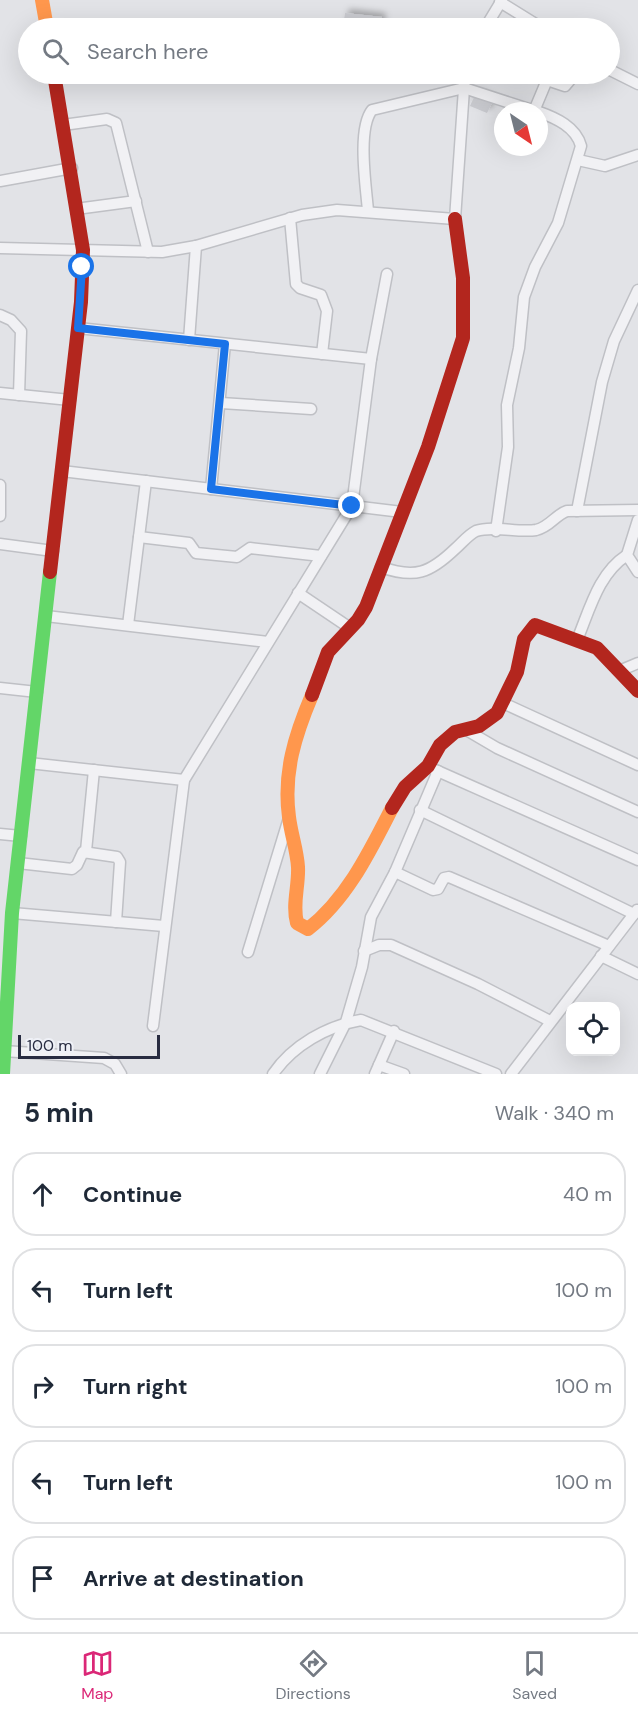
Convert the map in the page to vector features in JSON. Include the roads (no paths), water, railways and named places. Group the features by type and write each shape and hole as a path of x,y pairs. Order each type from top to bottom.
{"street":[{"path":"42,0 45,18"},
{"path":"491,18 501,1 527,18"},
{"path":"620,75 638,84"},
{"path":"3,1074 3,983 78,328 83,250 72,168 56,84"},
{"path":"433,769 405,787 395,801 359,871 321,919 308,929 299,926 295,917 298,866 289,818 288,781 296,728 327,653 363,615 428,447 463,338 464,278 455,219 464,84"},
{"path":"539,102 546,84"},
{"path":"368,211 365,120 369,114 377,109 464,88 508,102"},
{"path":"496,531 508,447 507,405 519,348 524,297 535,267 558,223 581,146 579,138 565,125 548,117"},
{"path":"63,125 113,120 118,126 148,252"},
{"path":"578,160 605,166 638,155"},
{"path":"0,181 72,168"},
{"path":"76,210 136,201"},
{"path":"0,248 148,252 196,246 290,219 337,210 455,219"},
{"path":"290,219 296,284 300,288 321,295 326,305 322,354"},
{"path":"189,340 196,246"},
{"path":"153,1026 184,780 352,506 371,359 387,274"},
{"path":"577,511 605,372 614,341 638,290"},
{"path":"0,315 11,320 21,331 19,395"},
{"path":"78,328 371,359"},
{"path":"211,489 225,344"},
{"path":"0,393 70,400"},
{"path":"221,403 311,409"},
{"path":"62,471 402,512"},
{"path":"128,625 146,481"},
{"path":"0,484 0,516"},
{"path":"381,567 400,574 418,573 441,562 479,530 542,528 560,513 638,510"},
{"path":"577,640 604,576 611,566 627,555 638,520"},
{"path":"139,537 189,543 196,553 237,557 250,548 321,556"},
{"path":"0,544 53,551"},
{"path":"627,555 638,572"},
{"path":"298,593 350,628"},
{"path":"46,616 268,642"},
{"path":"320,1074 346,1022 371,917 395,872 420,810 433,769 434,753 455,732 468,731 488,721 503,704 517,672 524,639 533,627 543,626 597,648 638,691"},
{"path":"619,671 638,663"},
{"path":"0,687 37,692"},
{"path":"503,704 638,765"},
{"path":"468,731 497,748 638,812"},
{"path":"29,763 184,780"},
{"path":"433,769 638,860"},
{"path":"86,851 94,770"},
{"path":"420,810 637,910 511,1074"},
{"path":"248,952 289,818"},
{"path":"0,834 21,836"},
{"path":"18,863 72,869 77,865 82,853 86,851 116,856 119,860 116,922"},
{"path":"395,872 433,890 438,889 444,878 449,877 609,946"},
{"path":"12,913 164,926"},
{"path":"364,951 379,945 391,945 478,984 550,1021"},
{"path":"601,956 638,974"},
{"path":"273,1074 298,1046 346,1022 369,1021 495,1074"},
{"path":"394,1031 377,1069 404,1074"},
{"path":"4,1051 104,1058 115,1064 121,1074"}]}
